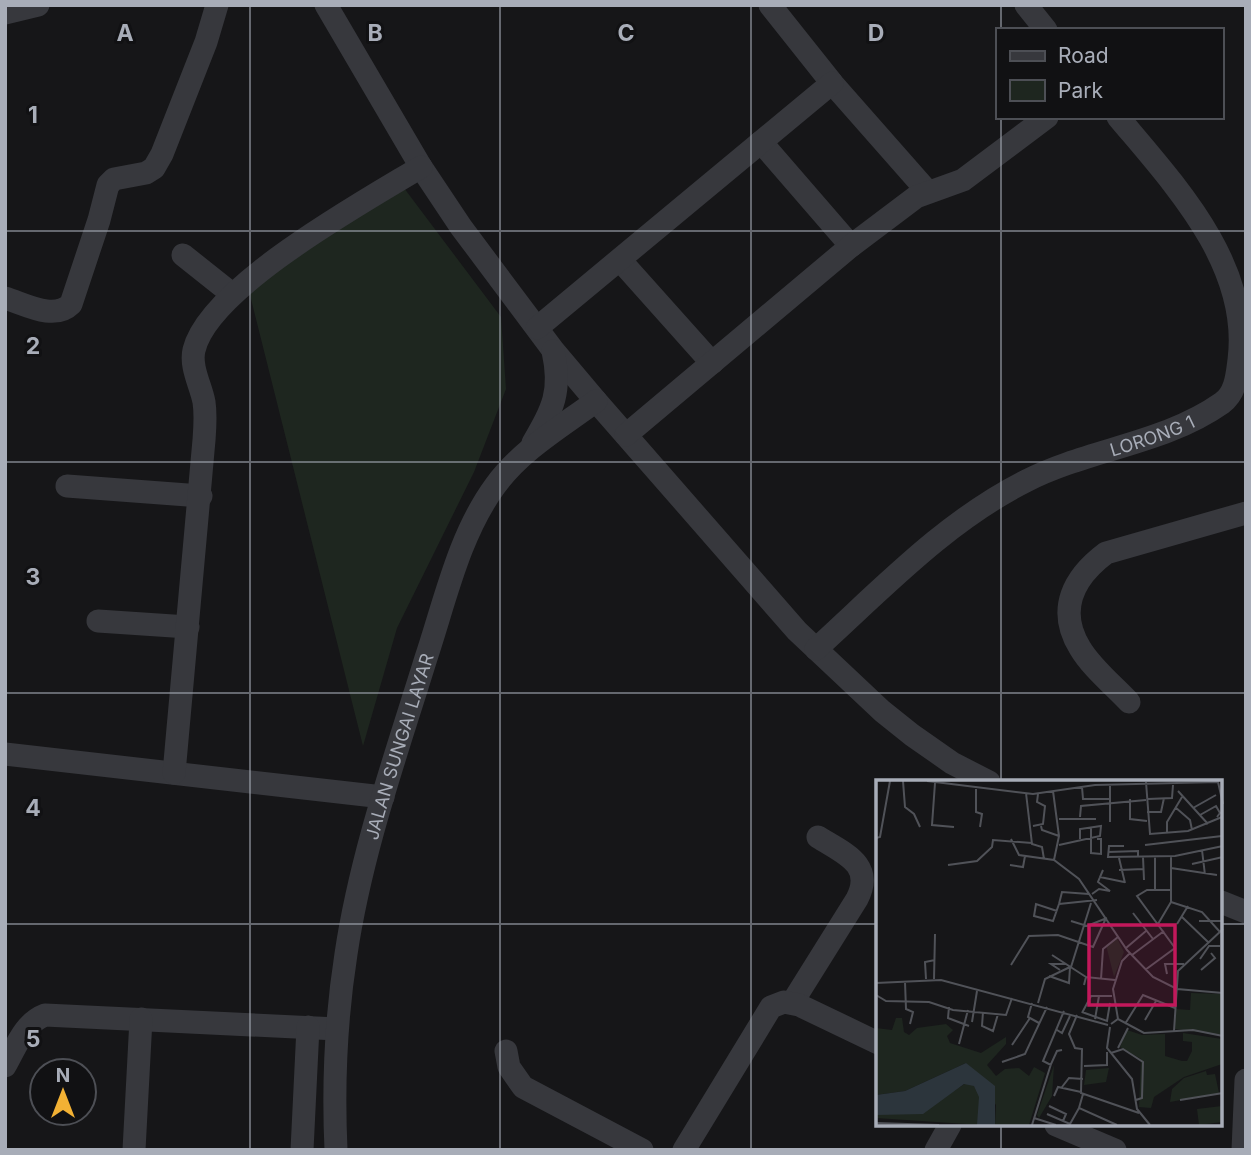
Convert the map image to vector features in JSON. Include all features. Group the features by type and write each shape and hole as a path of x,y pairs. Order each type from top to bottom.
{"street":[{"path":"5,13 38,5"},
{"path":"5,298 58,312 71,304 108,184 114,179 146,173 153,168 162,154 218,5"},
{"path":"326,5 421,167 461,227 553,350 596,401 773,606 816,649 882,712 952,763 985,780"},
{"path":"771,5 832,83 928,192"},
{"path":"1026,5 1044,28"},
{"path":"537,328 832,83"},
{"path":"626,435 850,246 916,197 963,180 1044,119"},
{"name":"LORONG 1","path":"816,649 969,515 1040,474 1181,425 1229,396 1237,377 1242,328 1234,285 1210,237 1154,160 1120,119"},
{"path":"761,142 850,246"},
{"path":"174,773 201,496 205,415 193,353 206,324 232,294 310,236 421,167"},
{"path":"183,255 232,294"},
{"path":"620,260 712,363"},
{"path":"530,449 547,420 558,388 553,350"},
{"name":"JALAN SUNGAI LAYAR","path":"336,1150 337,1029 350,926 383,797 449,587 477,516 496,484 530,449 596,401"},
{"path":"67,486 201,496"},
{"path":"1129,702 1080,649 1071,626 1069,606 1072,589 1088,566 1106,554 1246,513"},
{"path":"98,621 188,627"},
{"path":"5,754 383,797"},
{"path":"792,1003 857,899 864,882 858,865 817,837"},
{"path":"1223,903 1246,912"},
{"path":"684,1150 766,1012 778,1004 792,1003 814,1011 876,1041"},
{"path":"5,1066 28,1026 45,1015 337,1029"},
{"path":"134,1150 141,1019"},
{"path":"302,1150 308,1027"},
{"path":"506,1051 509,1067 523,1087 642,1150"},
{"path":"1242,1150 1246,1080"},
{"path":"936,1150 949,1127"},
{"path":"1061,1127 1115,1150"}],"green space":[{"path":"401,184 501,317 506,389 474,472 397,628 363,746 249,291"}]}
